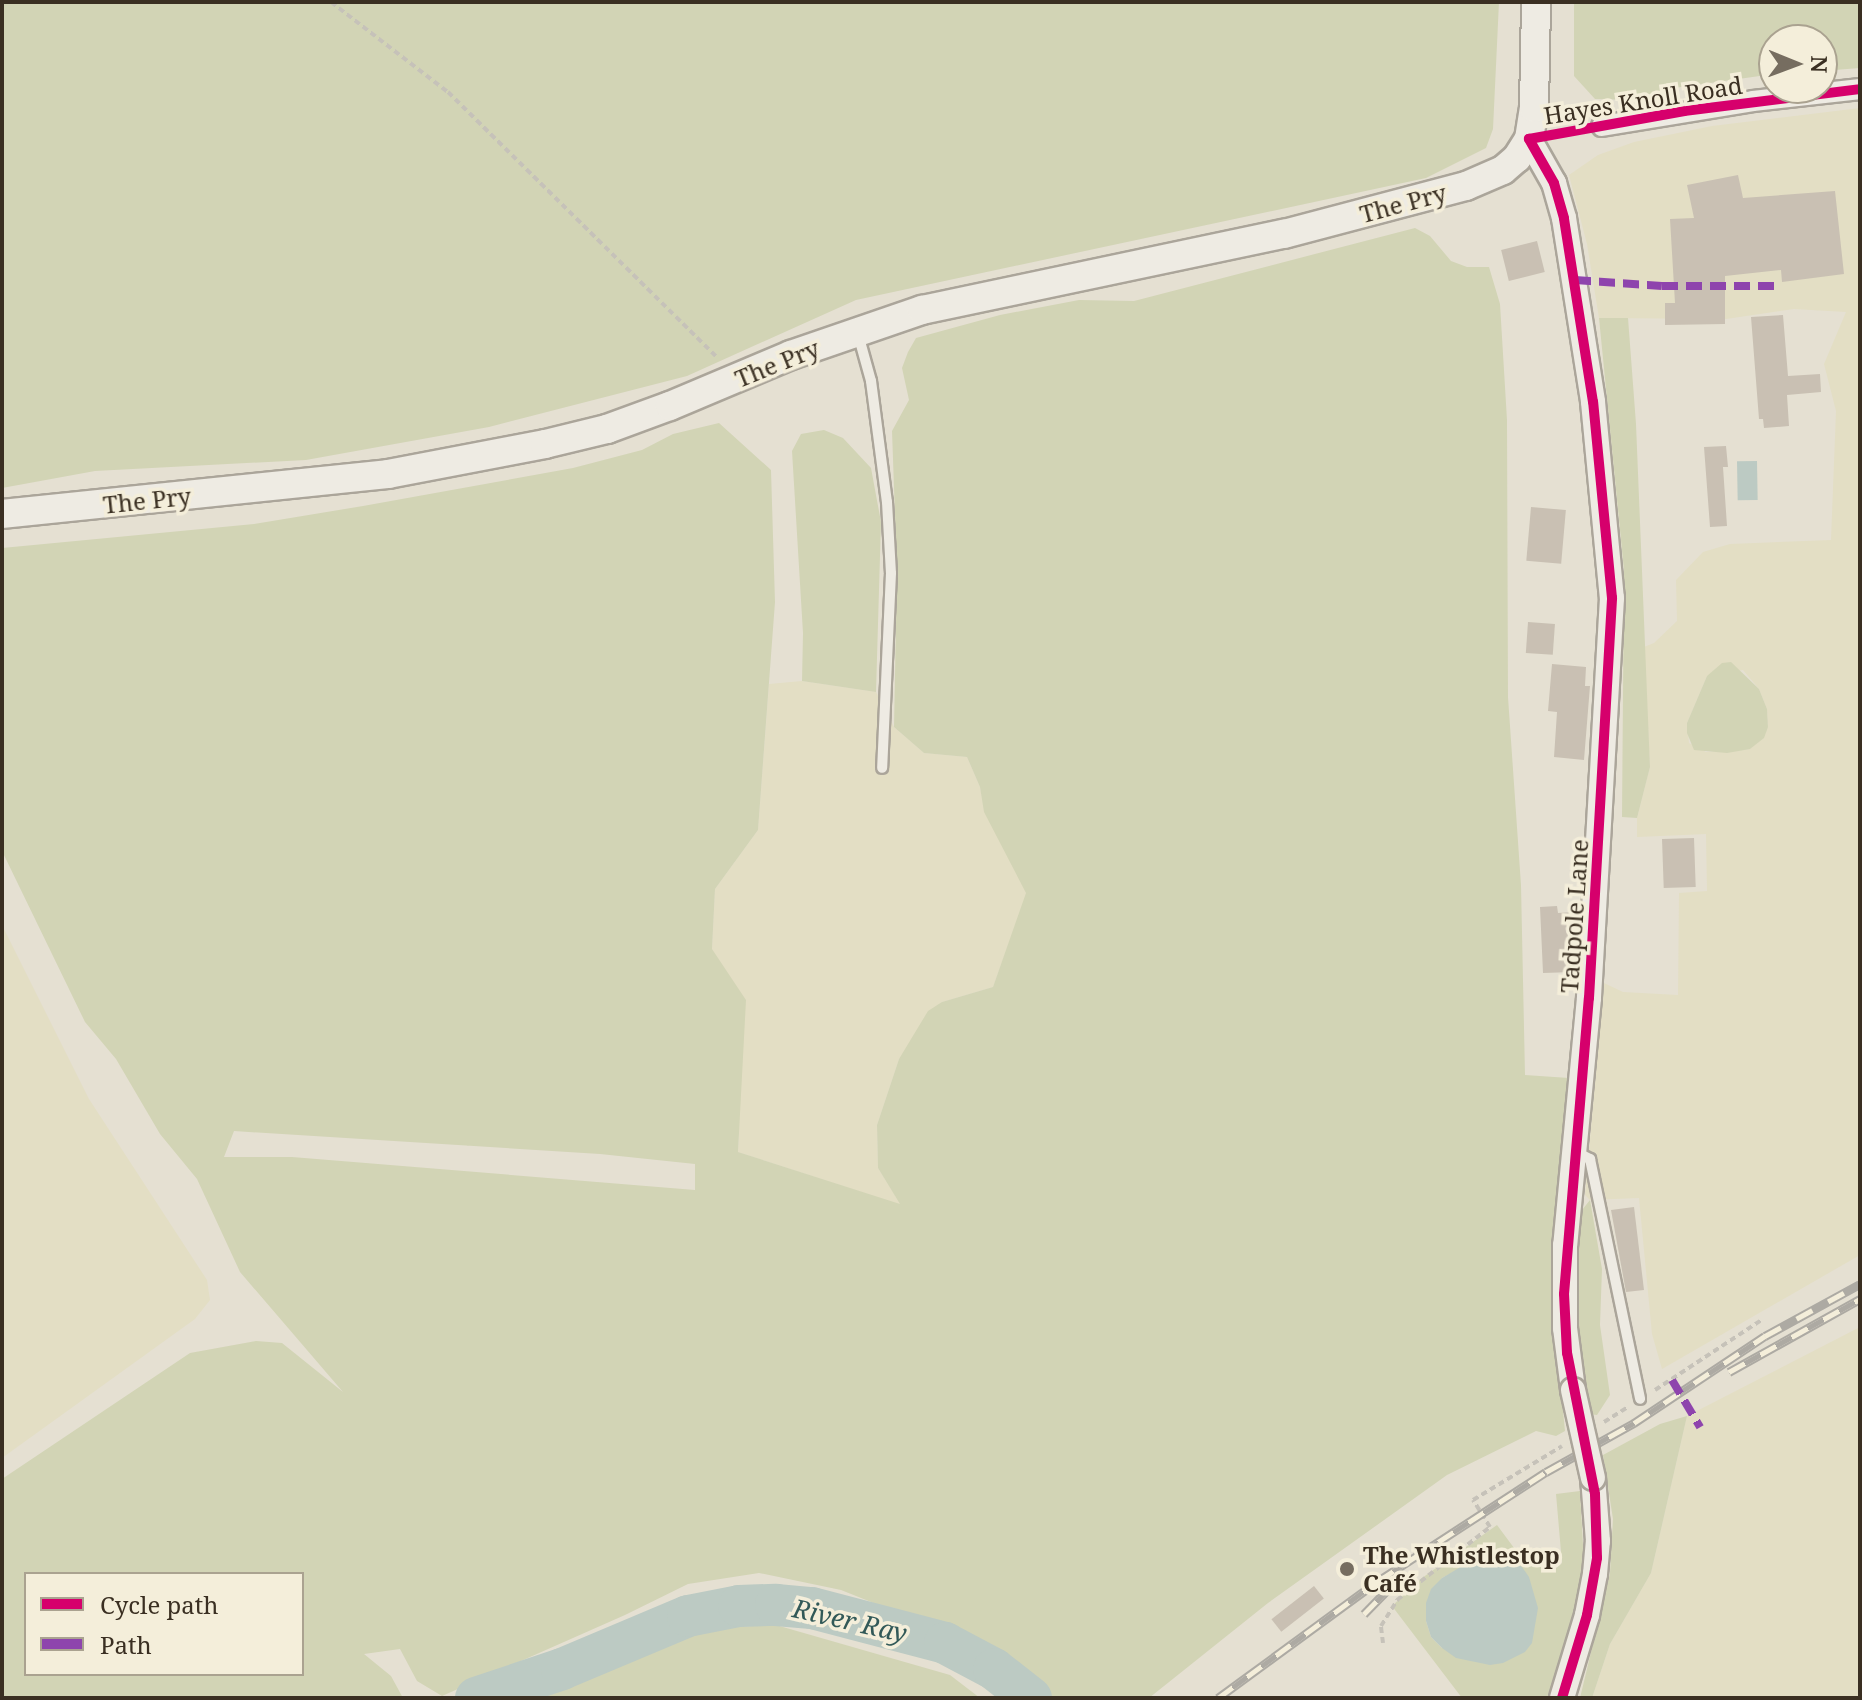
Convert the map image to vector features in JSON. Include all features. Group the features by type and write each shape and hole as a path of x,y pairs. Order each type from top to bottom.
{"main road":[{"path":"1529,139 1534,108 1536,2"},
{"name":"The Pry","path":"2,514 372,475 469,460 607,429 858,332 981,296 1284,234 1466,186 1503,170 1517,158 1529,139"}],"street":[{"name":"Hayes Knoll Road","path":"1602,126 1753,101 1860,89"},
{"name":"Tadpole Lane","path":"1529,139 1554,183 1567,234 1593,402 1612,598 1589,998 1564,1294 1573,1390 1597,1510 1596,1566 1587,1615 1562,1698"}],"lane":[{"path":"858,332 871,381 881,441 891,573 882,768"},
{"path":"1574,1151 1590,1159 1640,1399"}],"path":[{"path":"331,2 448,92 717,356 734,380"},
{"path":"1591,1429 1763,1319"},
{"path":"1383,1643 1381,1626 1397,1600 1490,1527 1473,1500 1565,1445"}],"shaded area":[{"path":"1860,108 1860,1255 1662,1369 1652,1334 1639,1198 1590,1200 1585,1195 1604,983 1623,992 1678,995 1679,893 1707,891 1706,834 1637,837 1637,818 1650,767 1644,647 1654,643 1677,621 1676,580 1703,552 1730,544 1831,540 1836,411 1824,364 1846,312 1794,309 1726,319 1599,318 1587,244 1569,175 1598,155 1634,142 1712,126","holes":["1743,670 1759,689 1767,709 1768,727 1750,749 1706,752 1689,743 1687,723 1707,676"]},
{"path":"1737,461 1757,461 1758,500 1738,500"},
{"path":"802,681 876,692 894,727 924,753 967,757 980,787 985,812 1027,893 993,987 942,1002 899,1059 877,1125 878,1168 901,1205 738,1152 739,1138 712,949 715,889 758,830 769,684"},
{"path":"2,925 89,1099 207,1280 210,1300 195,1319 2,1458"},
{"path":"1860,1327 1860,1698 1592,1698 1610,1644 1651,1573 1687,1416"},
{"path":"1493,1555 1515,1561 1522,1567 1529,1577 1538,1608 1532,1643 1525,1652 1503,1663 1490,1665 1456,1658 1442,1648 1431,1637 1426,1621 1426,1603 1431,1589 1442,1578 1469,1562"}],"green space":[{"path":"2,2 1499,2 1493,129 1486,148 1426,178 856,300 687,376 489,427 306,460 95,471 2,488"},
{"path":"1574,2 1860,2 1860,68 1838,70 1838,24 1758,24 1758,76 1667,89 1630,100 1595,99 1574,76"},
{"path":"1415,228 1430,236 1451,261 1467,267 1489,267 1500,304 1507,420 1508,697 1521,885 1525,1075 1569,1078 1557,1351 1565,1431 1556,1436 1536,1431 1447,1475 1268,1603 1149,1698 1046,1698 1032,1676 994,1651 841,1590 759,1573 688,1584 442,1696 417,1681 400,1649 364,1654 391,1676 403,1698 2,1698 2,1479 190,1353 256,1341 282,1343 343,1392 240,1272 197,1179 160,1134 116,1059 85,1022 2,851 2,548 254,524 363,506 573,468 642,450 673,434 719,423 771,470 775,602 758,830 715,889 712,949 746,1000 738,1152 900,1204 878,1168 877,1125 899,1059 928,1011 942,1002 993,987 1026,893 984,812 980,787 967,757 924,753 894,727 897,572 892,431 909,400 902,368 916,338 1000,315 1079,300 1134,301","holes":["234,1131 600,1154 695,1164 695,1190 292,1157 224,1157"]},
{"path":"1599,318 1628,318 1636,424 1650,767 1637,818 1622,817 1624,570"},
{"path":"824,430 843,438 871,468 881,522 876,692 802,681 803,633 792,451 801,434"},
{"path":"1731,662 1759,689 1767,709 1768,727 1764,738 1750,749 1727,753 1694,750 1687,733 1687,723 1707,676 1722,663"},
{"path":"1590,1200 1602,1269 1600,1325 1610,1395 1597,1415 1589,1414 1580,1373 1575,1276 1582,1210"},
{"path":"1687,1416 1651,1573 1610,1644 1592,1698 1580,1698 1610,1573 1613,1519 1603,1455 1660,1424"},
{"path":"1580,1491 1584,1563 1579,1614 1549,1698 1462,1698 1392,1606 1422,1578 1497,1525 1520,1556 1554,1570 1562,1563 1556,1494","holes":["1504,1556 1515,1561 1442,1648 1431,1637 1426,1621 1442,1578 1481,1557"]},
{"path":"776,1625 950,1675 980,1698 507,1698 689,1629"}],"building":[{"path":"1738,175 1743,198 1835,191 1844,274 1782,282 1781,270 1725,276 1725,324 1665,325 1665,303 1675,303 1670,219 1694,218 1687,185"},
{"path":"1537,241 1545,272 1509,281 1501,250"},
{"path":"1783,315 1788,376 1820,374 1821,392 1787,395 1789,426 1764,428 1763,419 1759,419 1751,317"},
{"path":"1726,446 1728,467 1723,467 1727,526 1710,527 1704,447"},
{"path":"1531,507 1566,510 1561,564 1526,561"},
{"path":"1528,622 1555,624 1553,655 1526,653"},
{"path":"1552,664 1586,667 1585,686 1590,686 1584,760 1554,757 1557,712 1548,711"},
{"path":"1694,838 1696,887 1664,888 1662,839"},
{"path":"1557,906 1558,913 1573,912 1573,972 1543,973 1540,907"},
{"path":"1634,1207 1644,1290 1626,1292 1611,1210"},
{"path":"1314,1586 1324,1599 1281,1632 1271,1619"}],"waterway":[{"name":"River Ray","path":"476,1698 562,1669 688,1616 739,1606 776,1605 812,1608 945,1643 994,1669 1031,1698"}],"railway":[{"path":"1218,1698 1378,1581 1546,1472 1634,1423 1765,1336 1860,1284"},
{"path":"1729,1372 1860,1299"},
{"path":"1364,1614 1403,1574"}],"marked path":[{"path":"1575,280 1662,286 1777,286"},
{"path":"1672,1380 1700,1427"}],"cycle path":[{"path":"1562,1698 1587,1615 1597,1558 1595,1494 1567,1353 1564,1294 1589,998 1612,598 1593,402 1564,218 1554,183 1529,139 1684,111 1860,89"}],"place":[{"name":"The Whistlestop Café","path":"1347,1569"}]}
